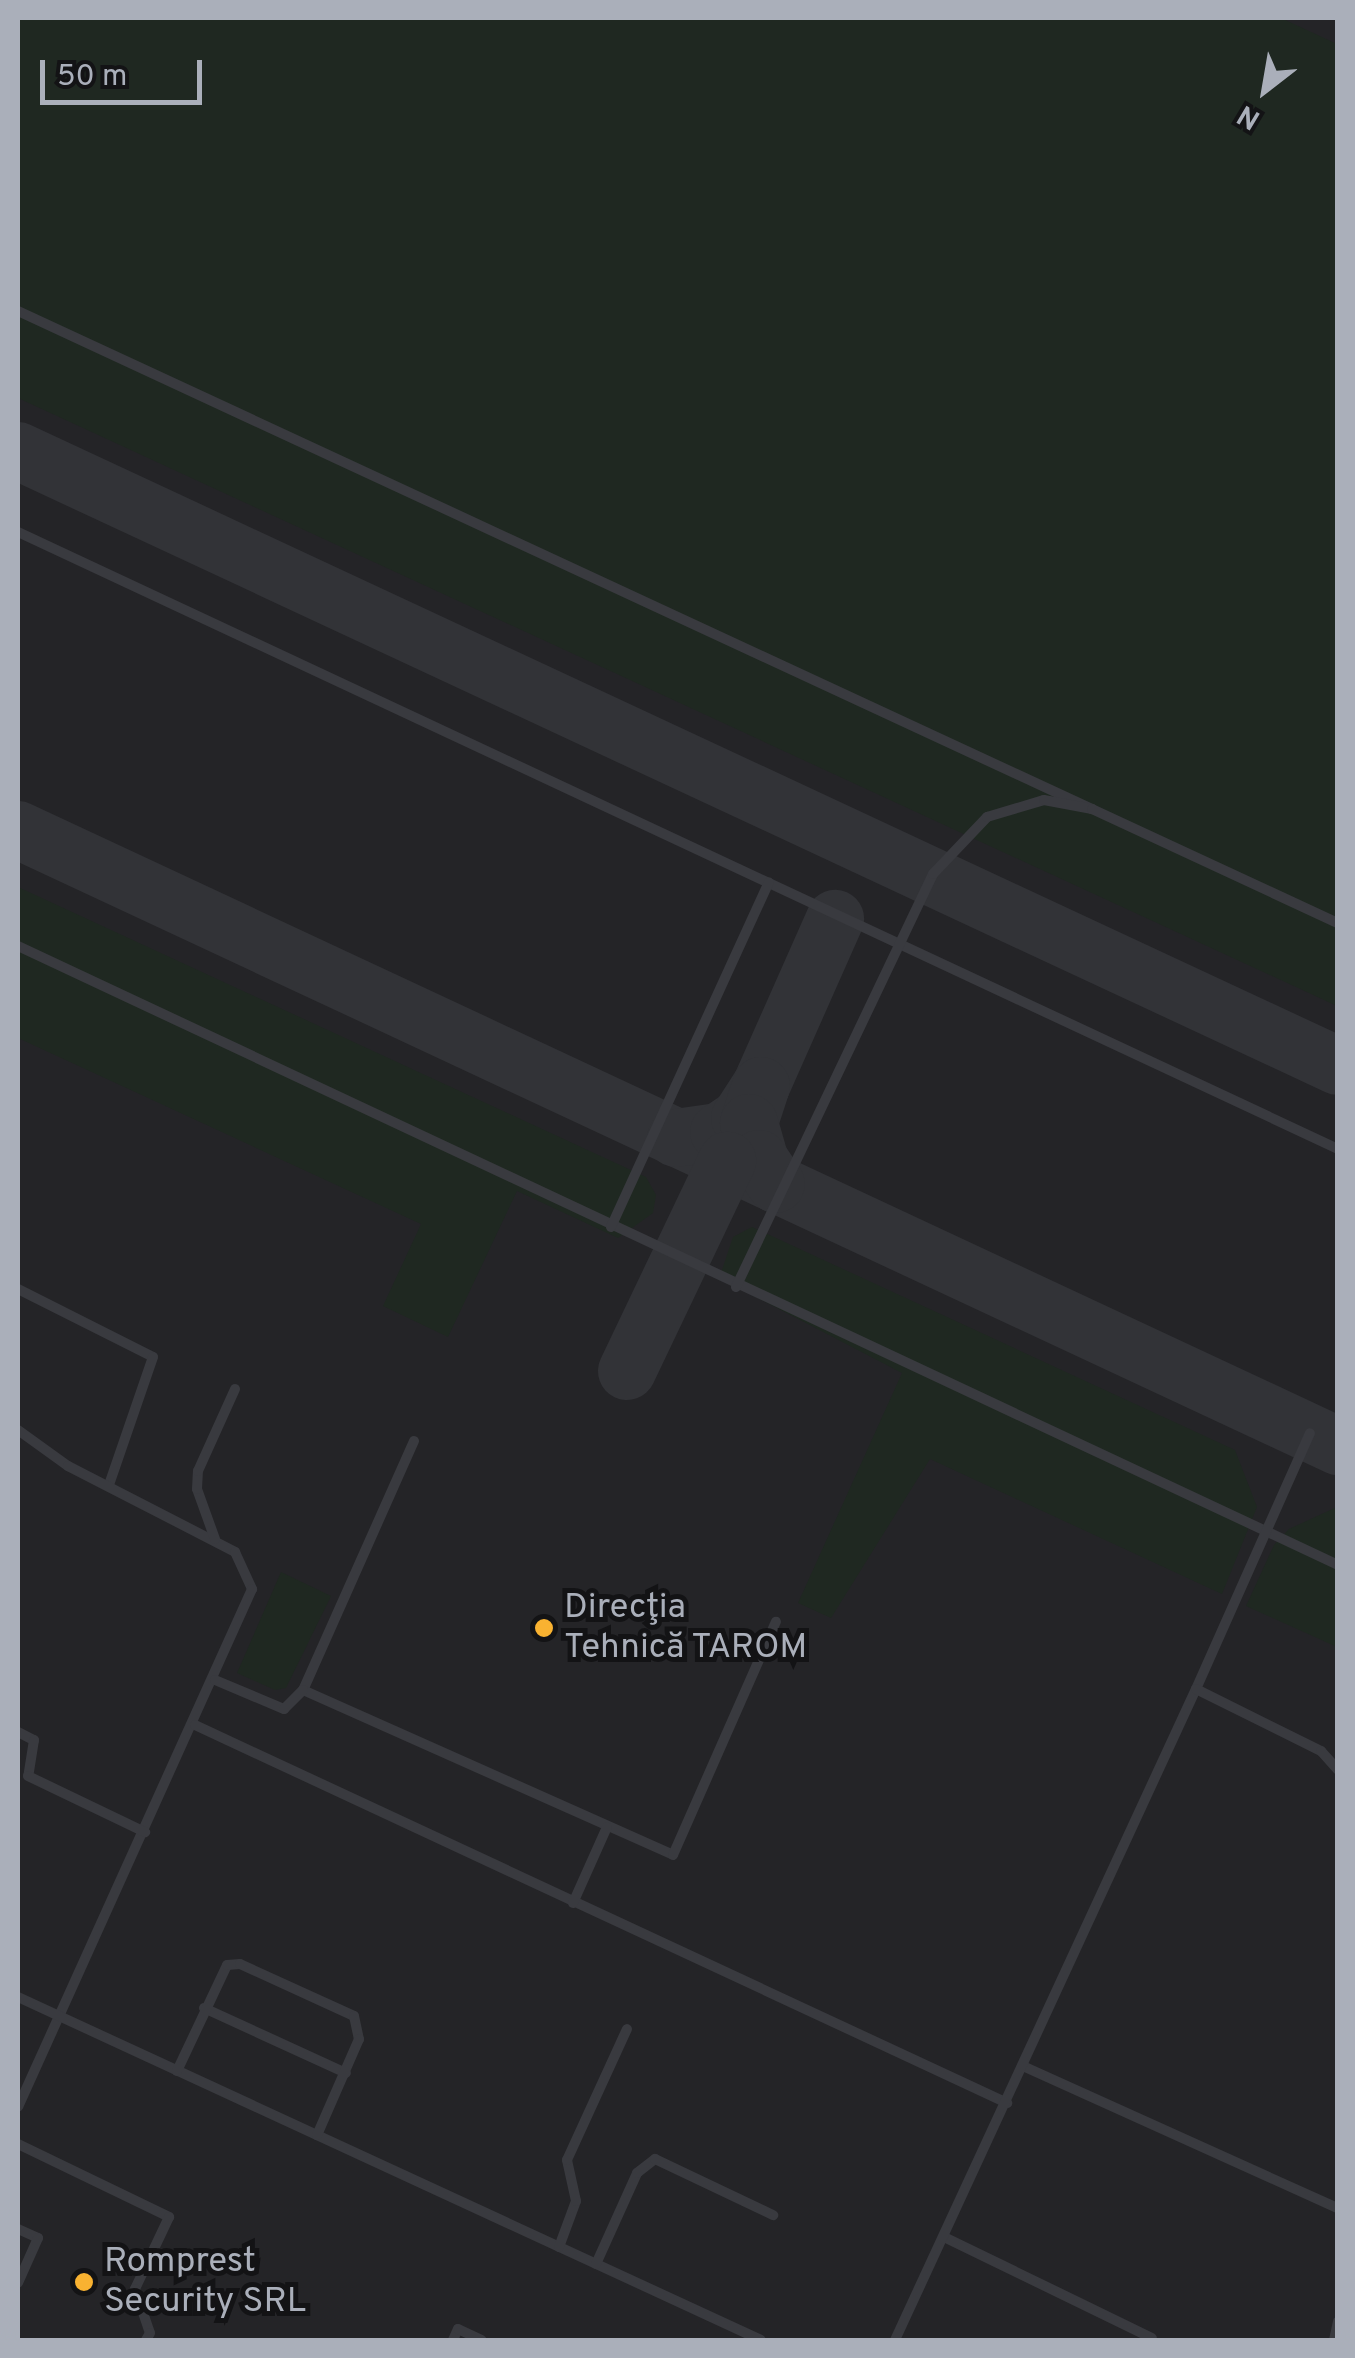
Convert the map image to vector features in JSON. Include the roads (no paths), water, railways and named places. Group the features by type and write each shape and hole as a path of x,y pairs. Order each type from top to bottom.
{"lane":[{"path":"18,311 1338,924"},
{"path":"18,532 1338,1149"},
{"path":"736,1286 933,874 987,817 1044,800 1092,810"},
{"path":"611,1227 770,882"},
{"path":"18,946 1338,1566"},
{"path":"18,1289 153,1357 108,1486"},
{"path":"216,1540 198,1489 198,1471 235,1389"},
{"path":"895,2340 1025,2067 1310,1433"},
{"path":"18,2107 215,1680 252,1589 249,1571 216,1540 108,1486 19,1435"},
{"path":"215,1680 284,1709 303,1690 414,1441"},
{"path":"303,1690 673,1855 776,1622"},
{"path":"1196,1690 1321,1751 1338,1770"},
{"path":"195,1724 1007,2103"},
{"path":"18,1732 34,1740 28,1776 145,1832"},
{"path":"573,1903 607,1826"},
{"path":"176,2071 227,1965 240,1964 354,2016 361,2026 346,2073 316,2135"},
{"path":"18,1997 761,2340"},
{"path":"204,2008 346,2073"},
{"path":"560,2248 576,2201 568,2160 627,2029"},
{"path":"1025,2067 1338,2208"},
{"path":"18,2144 169,2217 136,2289 146,2340"},
{"path":"596,2264 638,2174 655,2159 772,2215"},
{"path":"18,2229 38,2238 18,2283"},
{"path":"944,2237 1152,2338"},
{"path":"1334,2340 1338,2321"},
{"path":"453,2340 458,2330 482,2340"}],"place":[{"name":"Direcţia Tehnică TAROM","path":"544,1628"},
{"name":"Romprest Security SRL","path":"84,2282"}]}
